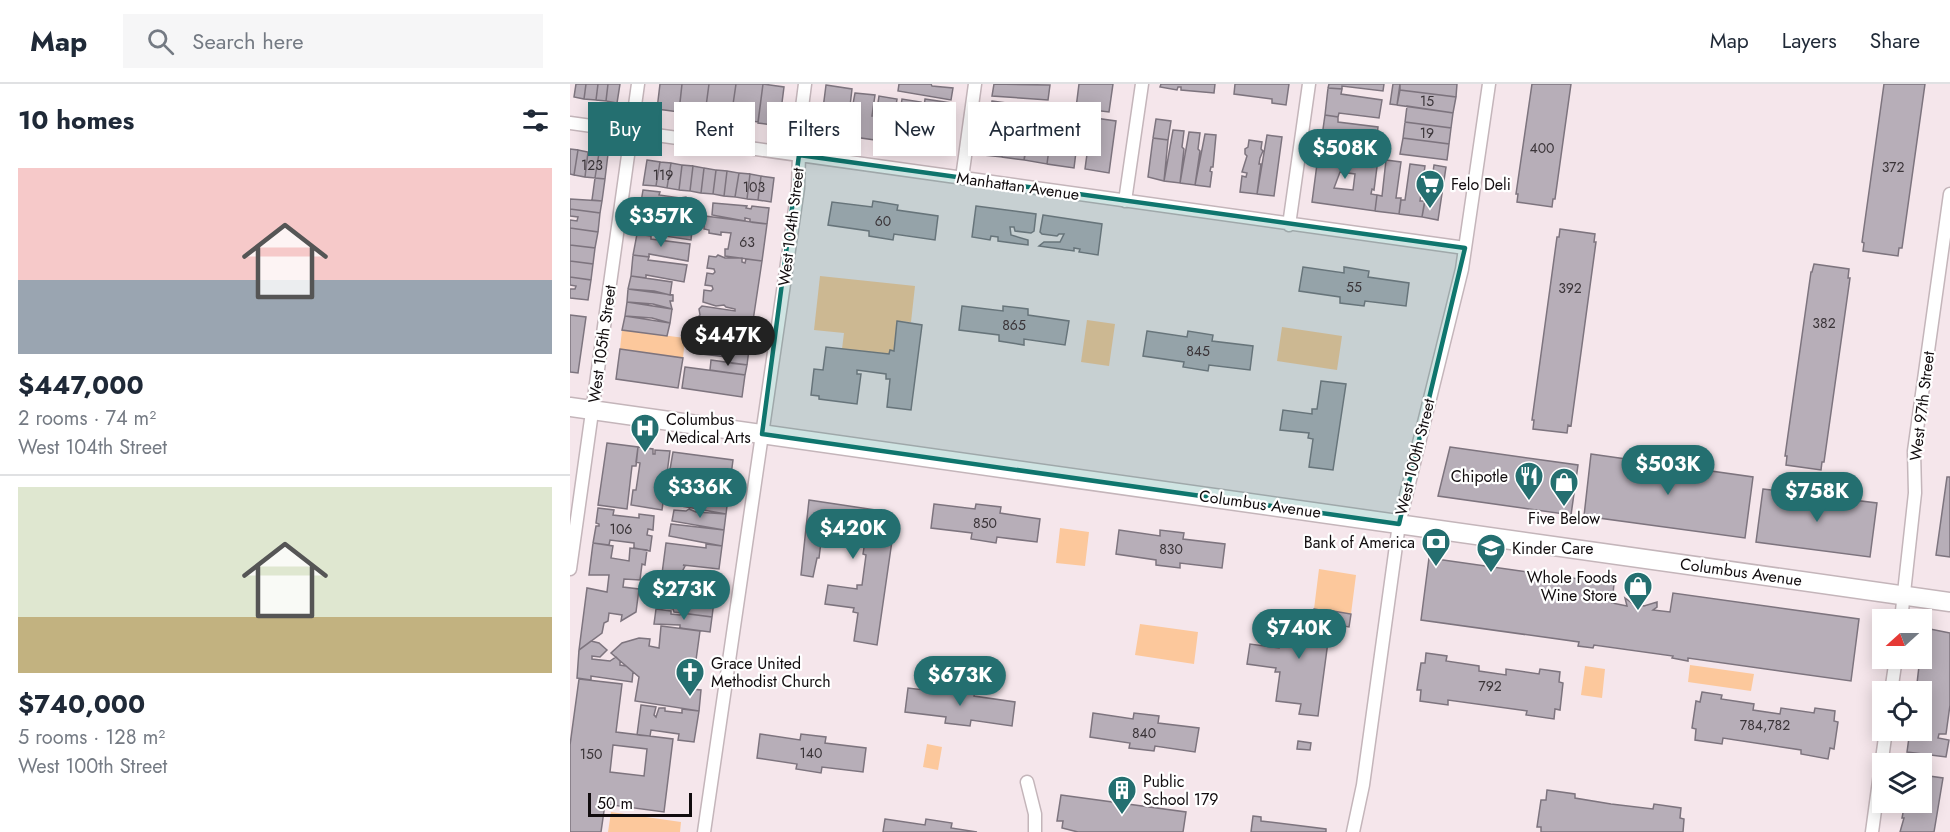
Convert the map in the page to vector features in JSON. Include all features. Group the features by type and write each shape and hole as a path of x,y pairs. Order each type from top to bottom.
{"main road":[{"name":"Columbus Avenue","path":"570,407 1950,602"}],"street":[{"name":"West 105th Street","path":"636,102 638,84"},
{"name":"West 104th Street","path":"803,102 806,84"},
{"path":"962,178 975,84"},
{"path":"1125,201 1142,84"},
{"path":"1289,225 1309,84"},
{"name":"West 100th Street","path":"1353,832 1364,785 1399,524 1465,248 1489,84"},
{"name":"Manhattan Avenue","path":"570,123 588,126"},
{"name":"Manhattan Avenue","path":"662,136 767,151"},
{"name":"West 105th Street","path":"570,569 629,156"},
{"name":"West 104th Street","path":"704,832 798,188 799,156"},
{"name":"Manhattan Avenue","path":"806,156 1465,248"},
{"name":"West 97th Street","path":"1902,609 1915,493 1914,451 1950,194"},
{"path":"1872,832 1884,741"},
{"path":"1027,782 1035,814 1035,832"}],"highlighted area":[{"path":"799,155 1465,248 1399,524 762,434"}],"shaded area":[{"path":"820,276 915,286 911,322 897,321 894,351 890,350 889,354 842,349 844,333 814,330"},
{"path":"1087,320 1115,324 1109,366 1081,362"},
{"path":"1282,327 1342,336 1337,370 1277,361"},
{"path":"622,330 685,338 683,358 620,349"},
{"path":"1060,528 1089,532 1085,566 1056,563"},
{"path":"1319,569 1356,575 1351,614 1314,609"},
{"path":"1140,624 1198,632 1194,664 1135,655"},
{"path":"1690,665 1754,674 1751,691 1688,682"},
{"path":"1585,666 1605,669 1602,698 1581,695"},
{"path":"927,744 942,747 938,770 923,767"},
{"path":"611,812 681,822 680,832 608,832"}],"building":[{"path":"576,84 586,84 584,99 574,97"},
{"path":"586,84 598,84 596,100 584,99"},
{"path":"598,84 608,84 606,101 596,100"},
{"path":"608,84 620,84 617,102 606,101"},
{"path":"660,84 682,84 680,102 674,102 674,111 662,110 662,102 658,102"},
{"path":"682,84 709,84 707,102 680,102"},
{"path":"709,84 736,84 733,102 707,102"},
{"path":"736,84 763,84 758,122 755,122 755,102 733,102"},
{"path":"763,84 784,87 782,102 767,102 767,124 758,123"},
{"path":"899,84 931,84 953,88 951,100 898,91"},
{"path":"994,84 1050,85 1048,100 992,96"},
{"path":"1079,84 1113,84 1109,112 1101,111 1101,102 1077,102"},
{"path":"1161,84 1215,84 1214,93 1181,90 1181,87 1177,90 1160,87"},
{"path":"1235,84 1289,84 1286,105 1272,103 1272,99 1234,94"},
{"path":"1329,84 1384,84 1383,91 1342,86 1342,89 1328,88"},
{"path":"1393,84 1400,84 1397,105 1390,104"},
{"path":"1400,84 1457,84 1456,97 1400,90"},
{"path":"1532,84 1571,84 1552,207 1517,202 1518,194 1516,194"},
{"path":"1884,84 1925,84 1902,248 1899,248 1898,256 1863,251 1864,243 1862,242"},
{"path":"826,85 852,89 850,102 824,102"},
{"path":"1328,88 1342,89 1341,94 1382,100 1379,118 1339,113 1338,117 1325,115"},
{"path":"1400,90 1456,97 1453,113 1397,105"},
{"path":"855,93 875,95 872,116 873,140 861,138 861,102 853,102"},
{"path":"879,96 897,99 897,102 878,102"},
{"path":"902,99 921,102 902,102"},
{"path":"925,99 944,102 925,102"},
{"path":"1407,106 1453,113 1451,128 1405,122"},
{"path":"1325,115 1338,117 1338,122 1378,127 1376,146 1335,140 1335,144 1321,143"},
{"path":"1101,119 1116,121 1109,173 1085,169 1087,156 1101,156"},
{"path":"1156,119 1171,121 1168,140 1153,138"},
{"path":"1405,122 1451,128 1449,144 1403,138"},
{"path":"1173,130 1184,131 1180,183 1164,181"},
{"path":"1189,132 1200,133 1195,185 1180,183"},
{"path":"1205,134 1216,135 1213,167 1210,171 1212,172 1210,187 1195,185"},
{"path":"1267,135 1282,137 1274,196 1257,194"},
{"path":"1153,138 1168,140 1164,181 1148,177"},
{"path":"1403,138 1449,144 1447,160 1400,154"},
{"path":"1249,140 1262,142 1263,151 1259,164 1261,164 1257,194 1240,192 1242,176 1246,177 1247,173 1242,172 1247,156 1245,149 1248,147"},
{"path":"570,149 578,150 574,175 570,174"},
{"path":"1319,149 1378,159 1374,190 1372,189 1371,194 1377,195 1375,211 1312,202","holes":["1340,172 1355,174 1353,190 1334,188"]},
{"path":"578,150 588,152 585,177 574,175"},
{"path":"588,152 588,156 599,156 595,178 585,177"},
{"path":"599,156 608,156 605,179 595,178"},
{"path":"1002,156 1025,156 1024,160"},
{"path":"1025,156 1048,156 1047,164 1024,160"},
{"path":"1048,156 1076,156 1074,168 1047,164"},
{"path":"647,160 660,162 656,186 643,185"},
{"path":"1386,160 1401,162 1396,198 1401,198 1399,214 1375,211 1377,195 1382,196"},
{"path":"660,162 671,163 667,188 656,186"},
{"path":"671,163 682,165 679,190 667,188"},
{"path":"1410,164 1425,166 1420,201 1425,201 1422,217 1399,214 1401,200 1405,200"},
{"path":"682,165 693,166 690,191 679,190"},
{"path":"1434,165 1446,167 1438,220 1422,217 1425,199 1429,200"},
{"path":"693,166 704,168 701,193 690,191"},
{"path":"704,168 716,170 713,194 701,193"},
{"path":"716,170 727,171 724,196 713,194"},
{"path":"727,171 739,173 735,197 724,196"},
{"path":"739,173 750,174 747,199 735,197"},
{"path":"750,174 761,176 758,200 747,199"},
{"path":"761,176 774,178 771,202 758,200"},
{"path":"595,178 605,179 602,201 592,200"},
{"path":"643,190 660,192 659,195 696,200 695,210 641,202"},
{"path":"570,199 602,201 600,213 570,209"},
{"path":"873,201 898,205 897,210 938,216 935,240 894,234 893,240 869,236 869,231 828,225 832,202 872,207"},
{"path":"641,202 695,210 694,217 683,218 693,221 692,229 638,222"},
{"path":"713,203 747,206 746,208 751,209 752,206 769,208 767,224 750,222 750,219 745,218 745,221 712,215"},
{"path":"976,206 1036,214 1034,231 1031,233 1015,231 1014,227 1010,227 1011,235 1028,240 1028,245 998,241 998,237 991,236 990,240 972,237"},
{"path":"570,209 600,213 598,232 570,228 570,220 577,221 578,217 570,216"},
{"path":"1043,215 1102,224 1098,255 1079,252 1080,249 1074,248 1074,251 1039,246 1044,242 1060,242 1064,234 1057,236 1042,234 1040,232"},
{"path":"705,216 767,224 762,261 725,256 731,233 721,232 721,235 709,233 709,230 704,229"},
{"path":"638,222 692,230 691,240 637,234"},
{"path":"570,228 598,232 595,248 570,245"},
{"path":"1560,229 1595,234 1594,242 1596,242 1571,426 1568,425 1567,433 1533,429 1534,420 1532,420 1557,237 1559,237"},
{"path":"637,234 651,236 651,239 690,244 688,261 649,254 649,257 633,255"},
{"path":"570,245 595,248 593,264 570,261"},
{"path":"633,255 649,257 648,260 687,265 684,282 646,275 646,278 631,276"},
{"path":"718,255 725,258 742,258 742,262 745,263 746,259 762,261 751,334 737,332 737,329 697,322 700,315 699,309 702,306 735,311 724,305 716,306 703,302 704,290 713,289 712,286 705,285 707,273 715,272 714,269 707,268 709,256"},
{"path":"570,261 593,264 591,280 570,277"},
{"path":"1814,264 1849,269 1848,278 1850,278 1821,470 1786,465 1787,456 1785,456"},
{"path":"1303,267 1344,273 1344,267 1369,271 1368,277 1409,283 1406,306 1365,301 1364,306 1340,303 1340,297 1299,291"},
{"path":"631,276 672,282 670,295 628,289"},
{"path":"570,277 591,280 588,300 570,298 570,289 575,289 576,286 570,285"},
{"path":"628,289 673,295 673,301 670,301 672,309 653,304 627,302"},
{"path":"627,302 672,309 670,323 652,318 625,316"},
{"path":"962,306 1003,311 1003,306 1028,309 1028,315 1069,321 1065,345 1024,339 1024,345 999,341 999,335 959,330"},
{"path":"570,315 586,317 578,373 570,372"},
{"path":"625,316 670,323 667,336 622,330"},
{"path":"897,321 922,325 911,410 887,407 890,379 886,379 886,374 857,370 857,374 861,374 857,404 819,399 819,396 811,395 814,369 823,370 826,347 889,354 890,350 894,351"},
{"path":"697,331 734,337 735,332 751,334 747,365 730,363 731,359 727,357 694,353"},
{"path":"1147,331 1187,337 1188,331 1213,335 1212,341 1253,346 1250,370 1209,365 1208,371 1183,367 1184,362 1143,356"},
{"path":"620,349 683,358 678,388 616,379"},
{"path":"711,360 747,365 745,375 710,370"},
{"path":"685,367 745,375 742,397 682,388"},
{"path":"1321,381 1346,384 1333,470 1309,467 1313,439 1308,438 1309,433 1280,430 1283,410 1312,414 1312,409 1317,409"},
{"path":"607,443 638,447 636,466 632,466 627,509 598,505"},
{"path":"638,447 653,449 653,454 655,450 670,451 662,510 631,505 640,463 636,462"},
{"path":"1450,447 1578,465 1571,515 1438,496"},
{"path":"673,452 733,460 730,483 669,475"},
{"path":"1591,454 1753,477 1745,538 1584,516"},
{"path":"679,477 730,483 728,498 677,490 678,487 673,486 673,480 678,480"},
{"path":"1947,477 1950,477 1950,557 1936,555"},
{"path":"1763,489 1877,503 1870,557 1756,542"},
{"path":"677,493 728,498 726,514 675,505 676,502 671,502 671,495 676,496"},
{"path":"809,500 889,512 887,526 894,527 877,645 854,641 858,613 853,612 854,608 825,604 828,585 857,589 857,585 862,585 866,555 863,554 865,541 822,534 819,558 817,558 813,577 801,575"},
{"path":"934,504 975,509 976,504 1001,507 1000,513 1040,519 1037,542 997,537 996,543 971,539 972,533 931,528"},
{"path":"598,508 614,510 613,515 639,518 639,514 654,516 653,530 648,529 647,535 652,536 650,551 634,548 634,543 610,540 609,545 593,543 596,526 599,526 596,523"},
{"path":"689,509 696,512 726,514 724,530 672,521 674,510"},
{"path":"671,524 724,530 722,546 669,536"},
{"path":"1119,530 1160,536 1160,530 1184,533 1183,539 1225,544 1222,568 1180,563 1180,568 1156,565 1156,560 1116,554"},
{"path":"593,543 613,546 611,558 629,561 630,548 647,550 640,580 624,579 623,587 639,589 636,612 621,621 622,615 609,613 602,633 579,650 587,588 607,592 609,575 589,575"},
{"path":"666,543 706,548 706,544 722,546 719,569 683,565 685,566 682,572 717,577 714,601 699,599 699,595 660,589"},
{"path":"1429,558 1614,584 1612,603 1627,606 1625,598 1632,603 1644,606 1657,602 1657,607 1653,610 1670,612 1673,593 1859,619 1851,681 1688,658 1688,661 1672,658 1673,656 1594,645 1593,648 1578,646 1579,642 1421,620"},
{"path":"658,595 714,601 712,617 656,607"},
{"path":"656,609 671,611 671,614 712,617 710,632 680,628 680,625 654,624"},
{"path":"1314,609 1332,612 1318,716 1299,714 1301,704 1276,701 1280,672 1275,672 1276,668 1247,664 1250,644 1279,648 1279,643 1284,644 1288,615 1312,618"},
{"path":"1333,611 1351,614 1349,627 1331,624"},
{"path":"661,626 700,631 692,689 701,690 699,711 635,701 639,677 611,653 622,643 639,638 650,639 649,646 659,648"},
{"path":"1932,629 1950,633 1950,705 1946,734 1939,734 1938,738 1949,740 1946,757 1932,755 1932,753 1907,752 1908,741 1932,741 1932,681 1917,681 1919,669 1932,669"},
{"path":"591,641 599,643 607,650 600,657 592,656 592,659 610,661 616,657 620,665 626,666 633,672 632,682 591,676 591,680 577,678 579,650"},
{"path":"1426,653 1447,656 1446,661 1479,666 1479,671 1506,675 1506,669 1539,674 1540,669 1560,672 1559,682 1563,683 1560,710 1555,709 1554,719 1526,715 1527,711 1448,700 1448,705 1420,701 1421,690 1417,690 1421,663 1425,663"},
{"path":"579,679 622,684 616,732 673,739 664,812 605,804 601,832 570,832 570,745","holes":["613,745 647,749 644,776 610,772"]},
{"path":"950,687 975,691 974,696 1015,702 1012,726 971,720 970,726 945,723 946,717 905,712 908,688 949,693"},
{"path":"1702,692 1722,695 1721,699 1754,704 1753,710 1780,714 1781,708 1814,713 1815,708 1835,711 1834,721 1838,722 1834,749 1830,748 1828,759 1801,754 1801,750 1723,738 1722,744 1695,740 1696,729 1692,728 1696,701 1700,702"},
{"path":"641,705 656,707 654,715 656,717 659,708 682,713 682,709 699,711 694,742 678,740 679,734 651,730 650,736 637,735"},
{"path":"1093,713 1133,719 1134,713 1159,716 1158,723 1199,728 1195,752 1155,746 1154,751 1129,748 1130,743 1090,737"},
{"path":"760,734 800,740 801,734 826,737 825,743 866,748 863,772 822,767 821,773 796,769 797,764 757,758"},
{"path":"1298,741 1311,743 1310,750 1297,749"},
{"path":"1932,776 1943,778 1934,832 1900,832 1904,818 1902,818 1903,813 1932,813"},
{"path":"1547,790 1575,794 1575,798 1611,804 1653,809 1654,804 1681,808 1680,818 1684,819 1683,832 1541,832 1541,827 1537,827 1541,800 1546,800"},
{"name":"Public School 179","path":"1061,795 1186,812 1183,832 1078,832 1062,828 1063,821 1057,821"},
{"path":"1253,816 1261,817 1261,821 1326,829 1326,832 1251,832"},
{"path":"885,819 925,825 926,819 952,823 951,828 977,832 883,832"}],"place":[{"name":"Felo Deli","path":"1430,210"},
{"name":"Columbus Medical Arts","path":"645,454"},
{"name":"Chipotle","path":"1529,502"},
{"name":"Five Below","path":"1564,508"},
{"name":"Bank of America","path":"1436,568"},
{"name":"Kinder Care","path":"1491,574"},
{"name":"Whole Foods Wine Store","path":"1638,612"},
{"name":"Grace United Methodist Church","path":"690,698"},
{"name":"Public School 179","path":"1122,816"}]}
